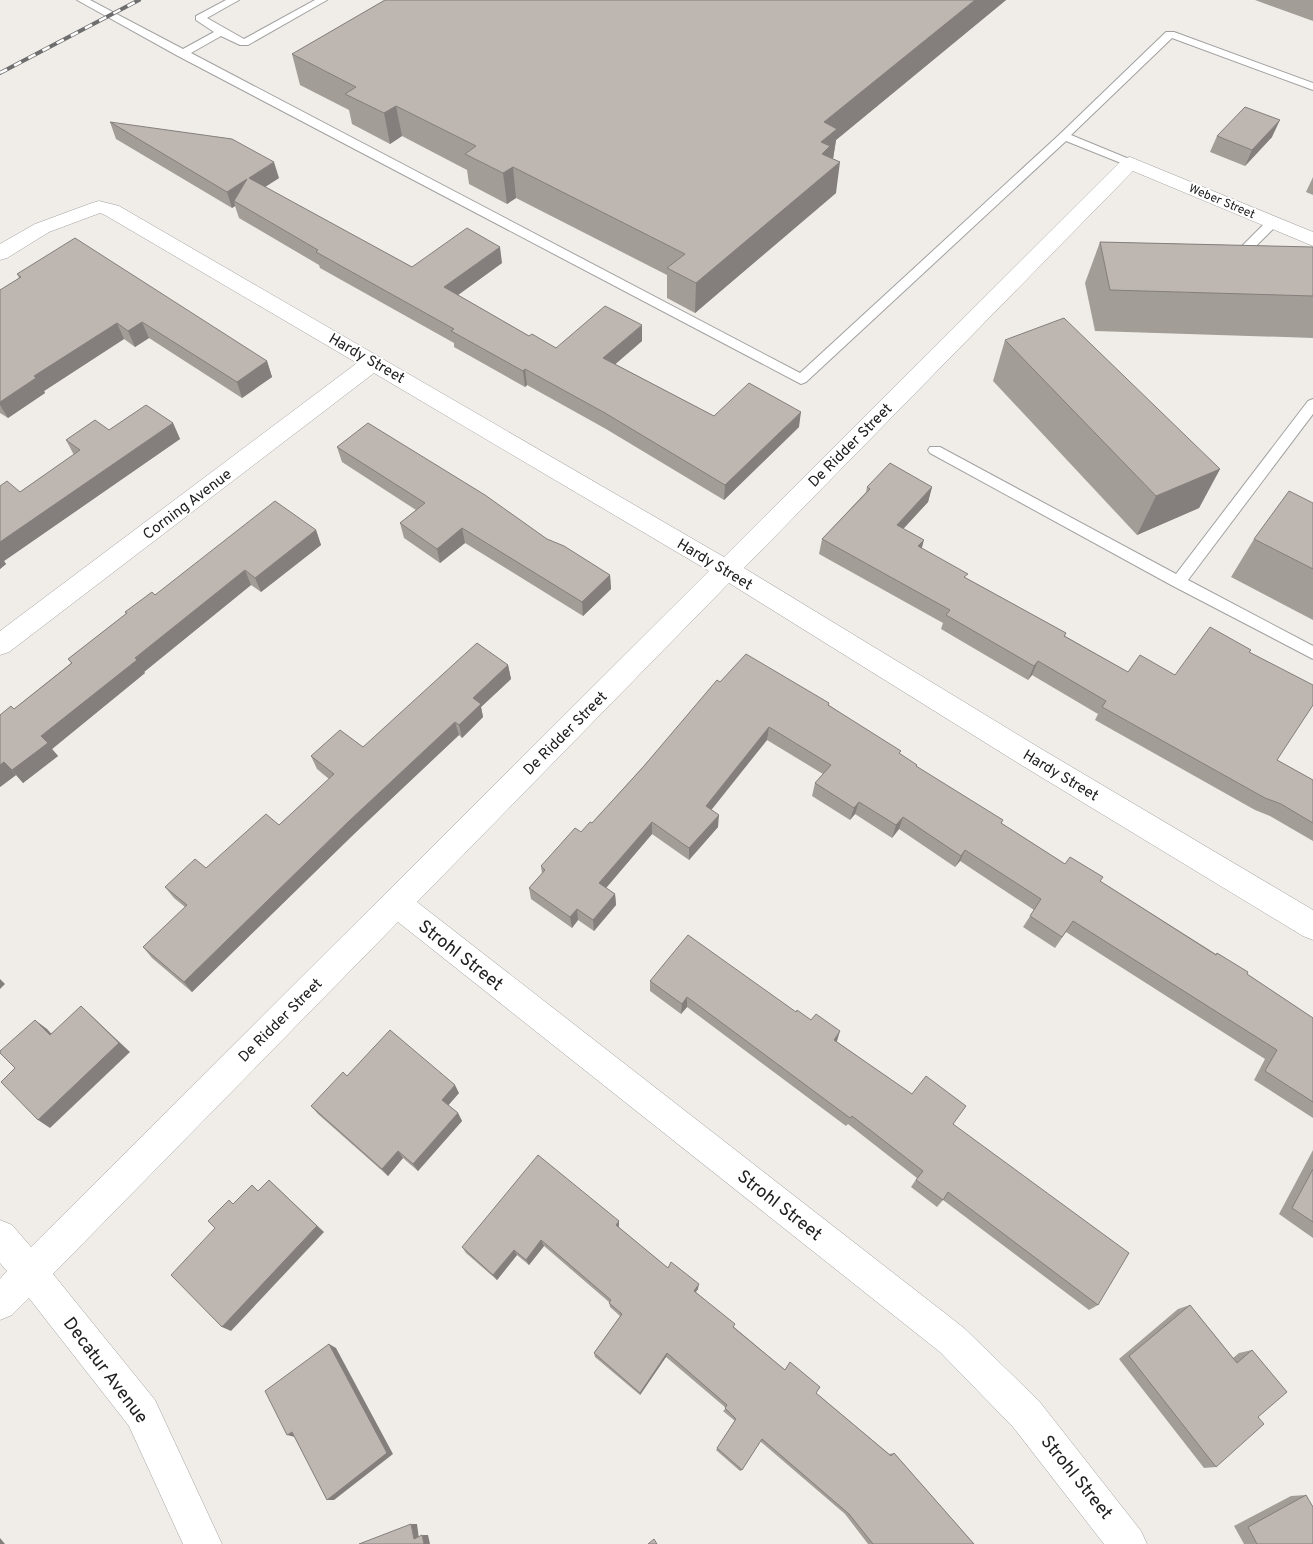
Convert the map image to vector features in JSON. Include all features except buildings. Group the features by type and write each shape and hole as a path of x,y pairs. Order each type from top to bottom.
{"street":[{"name":"Weber Street","path":"1130,163 1313,240"},
{"name":"De Ridder Street","path":"0,1303 1130,163"},
{"name":"Hardy Street","path":"0,252 42,228 99,207 112,210 727,570 1028,756 1313,926"},
{"name":"Corning Avenue","path":"0,645 374,362"},
{"name":"Strohl Street","path":"396,903 952,1340 1026,1414 1128,1544"},
{"name":"Decatur Avenue","path":"0,1238 30,1272 142,1414 203,1544"}],"lane":[{"path":"82,0 801,379 1064,136 1170,34 1313,87"},
{"path":"234,0 200,18 221,32 244,43 322,0"},
{"path":"182,54 221,32"},
{"path":"1064,136 1130,163"},
{"path":"1219,257 1238,257 1272,223"},
{"path":"1178,582 1313,404"},
{"path":"935,450 1313,653"}],"railway":[{"path":"0,73 139,0"}]}
